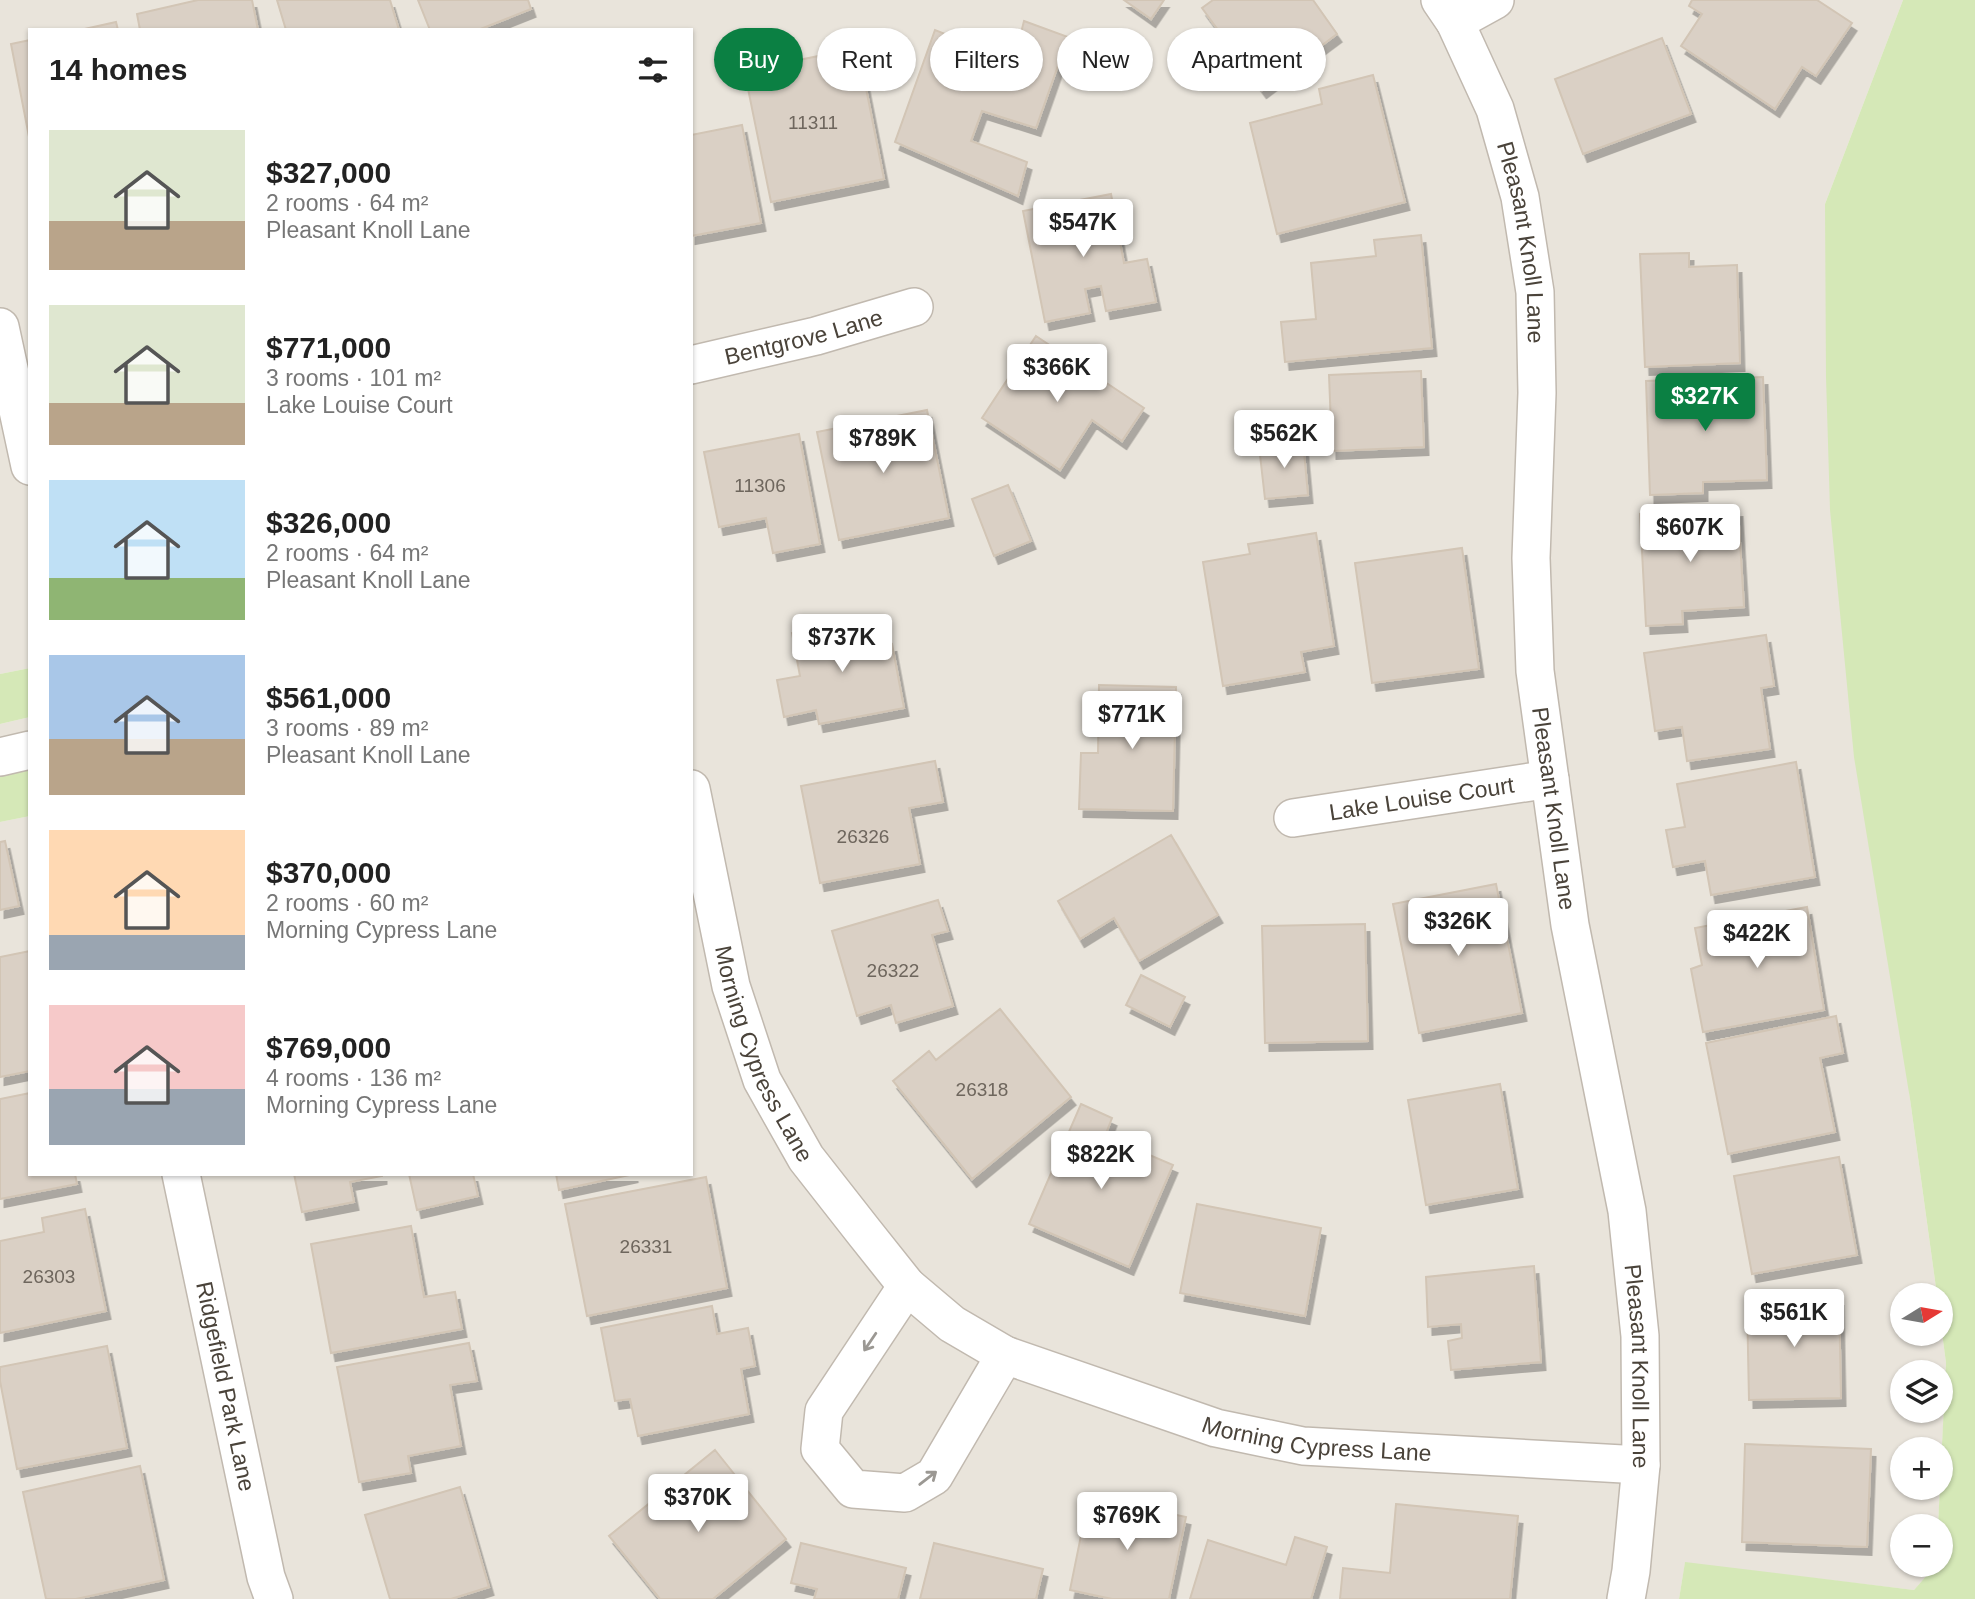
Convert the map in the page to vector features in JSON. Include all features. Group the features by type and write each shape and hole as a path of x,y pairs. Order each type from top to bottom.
{"street":[{"path":"1448,11 1495,0"},
{"name":"Pleasant Knoll Lane","path":"1448,11 1495,109 1520,197 1535,292 1537,393 1531,558 1535,671 1570,925 1628,1211 1640,1336 1640,1465 1631,1572 1626,1599"},
{"name":"Bentgrove Lane","path":"693,365 816,336 914,307"},
{"path":"0,327 28,457"},
{"path":"0,757 28,750"},
{"name":"Lake Louise Court","path":"1293,818 1550,779"},
{"name":"Morning Cypress Lane","path":"693,799 731,986 762,1080 806,1158 907,1286 952,1324 1005,1355 1216,1428 1303,1446 1640,1465"},
{"name":"Ridgefield Park Lane","path":"181,1176 266,1577 274,1599"},
{"path":"907,1286 824,1411 820,1449 853,1489 905,1493 934,1476 1005,1355"}],"shaded area":[{"path":"0,0 1903,0 1825,204 1910,1099 1935,1283 1890,1283 1890,1346 1944,1346 1946,1360 1890,1360 1890,1423 1943,1423 1942,1437 1890,1437 1890,1500 1939,1500 1939,1514 1890,1514 1890,1577 1926,1577 1914,1590 1685,1563 1679,1599 0,1599 0,822 28,816 28,1176 693,1176 693,28 28,28 28,668 0,674"},
{"path":"28,717 28,765 0,772 0,724"}],"green space":[{"path":"1903,0 1975,0 1975,1599 1679,1599 1685,1562 1914,1590 1925,1577 1953,1577 1953,1514 1939,1514 1939,1500 1953,1500 1953,1437 1942,1437 1943,1423 1953,1423 1953,1360 1946,1360 1944,1346 1953,1346 1953,1283 1935,1283 1910,1099 1854,757 1830,510 1825,204"},
{"path":"28,668 28,717 0,724 0,674"},
{"path":"28,765 28,816 0,822 0,772"}],"building":[{"path":"198,0 252,0 258,28 140,28 137,14"},
{"path":"277,0 390,0 398,28 285,28"},
{"path":"418,0 528,0 531,9 483,28 429,28"},
{"path":"1124,0 1164,0 1151,19"},
{"path":"1213,0 1313,0 1337,34 1326,42 1326,28 1217,28 1202,8"},
{"path":"1692,0 1817,0 1852,23 1816,76 1802,67 1775,109 1681,46 1702,14 1689,6"},
{"path":"1024,21 1057,33 1057,68 1036,128 982,111 971,141 1027,162 1018,196 895,142 913,91 916,91 916,83 930,44 930,91 1043,91 1043,28 1022,28"},
{"path":"116,22 118,28 89,28"},
{"path":"1662,38 1691,114 1583,154 1555,79"},
{"path":"28,40 28,132 11,44"},
{"path":"817,56 817,91 867,91 884,179 771,202 748,91 803,91 803,59"},
{"path":"1373,75 1405,202 1277,234 1250,123 1322,104 1319,91 1326,91 1326,87"},
{"path":"742,125 761,223 693,236 693,135"},
{"path":"1111,194 1124,263 1147,259 1156,302 1106,311 1101,286 1085,289 1090,313 1045,322 1023,211"},
{"path":"1421,235 1432,348 1285,362 1281,322 1316,319 1311,263 1376,256 1374,240"},
{"path":"1689,253 1689,267 1737,265 1740,363 1645,367 1640,254"},
{"path":"1036,336 1144,408 1122,441 1092,420 1060,470 982,418"},
{"path":"1421,371 1424,447 1332,451 1329,375"},
{"path":"1763,377 1767,480 1703,482 1703,493 1650,495 1646,381"},
{"path":"927,410 949,518 839,540 817,432"},
{"path":"799,434 820,544 773,553 766,518 719,527 704,452"},
{"path":"1303,441 1308,495 1265,499 1259,446"},
{"path":"1008,485 1031,541 994,556 972,499"},
{"path":"1738,509 1744,607 1682,611 1683,624 1646,626 1640,514"},
{"path":"1316,533 1334,646 1301,652 1305,672 1223,686 1203,562 1250,554 1248,544"},
{"path":"1462,548 1479,669 1372,683 1355,563"},
{"path":"872,618 877,647 892,644 904,708 819,724 816,710 784,717 777,680 800,676 792,633"},
{"path":"1766,635 1774,686 1761,688 1770,749 1687,761 1682,727 1655,731 1644,653"},
{"path":"1099,685 1176,687 1173,811 1079,809 1081,753 1098,753"},
{"path":"935,761 943,802 909,808 920,864 820,883 801,786"},
{"path":"1796,762 1815,877 1711,895 1705,861 1673,867 1666,830 1685,827 1677,784"},
{"path":"1171,835 1218,915 1139,961 1114,918 1080,939 1058,901"},
{"path":"5,841 19,906 0,910 0,842"},
{"path":"1496,884 1522,1013 1419,1033 1393,904"},
{"path":"938,900 948,931 932,935 953,1006 896,1023 891,1005 857,1016 832,931"},
{"path":"1807,907 1824,1010 1703,1032 1691,969 1702,965 1695,928"},
{"path":"1365,924 1368,1041 1265,1043 1262,926"},
{"path":"28,951 28,1071 0,1077 0,957"},
{"path":"1141,975 1185,997 1170,1027 1126,1005"},
{"path":"1000,1009 1071,1097 972,1179 893,1081 929,1051 936,1060"},
{"path":"1836,1016 1843,1053 1820,1058 1835,1132 1728,1154 1706,1043"},
{"path":"1500,1084 1518,1189 1426,1205 1408,1100"},
{"path":"28,1093 28,1176 75,1176 77,1184 0,1199 0,1099"},
{"path":"1081,1104 1112,1118 1105,1136 1173,1165 1129,1267 1029,1224"},
{"path":"1839,1157 1857,1255 1752,1274 1734,1176"},
{"path":"294,1176 382,1176 350,1182 354,1202 302,1212"},
{"path":"409,1176 473,1176 478,1196 417,1210"},
{"path":"556,1176 625,1176 559,1190"},
{"path":"706,1177 727,1288 587,1316 565,1204"},
{"path":"1197,1204 1321,1228 1305,1316 1180,1293"},
{"path":"85,1209 106,1311 0,1333 0,1241 44,1232 42,1218"},
{"path":"411,1226 424,1297 455,1292 462,1329 331,1353 311,1244"},
{"path":"1534,1266 1541,1362 1451,1370 1448,1341 1462,1338 1461,1324 1428,1327 1426,1277"},
{"path":"1839,1298 1841,1398 1749,1400 1747,1300"},
{"path":"712,1306 717,1334 748,1328 755,1366 741,1369 749,1414 638,1436 630,1399 615,1401 601,1328"},
{"path":"469,1343 477,1381 450,1385 461,1446 408,1456 411,1473 359,1482 337,1367"},
{"path":"107,1346 127,1448 17,1469 0,1381 0,1367"},
{"path":"1745,1444 1871,1449 1867,1547 1742,1542"},
{"path":"715,1450 786,1539 713,1599 660,1599 609,1536"},
{"path":"140,1466 164,1580 76,1599 46,1599 23,1492"},
{"path":"460,1487 489,1587 451,1599 390,1599 365,1515"},
{"path":"1089,1496 1186,1517 1169,1599 1112,1599 1070,1590"},
{"path":"1396,1504 1518,1516 1510,1599 1340,1599 1343,1568 1390,1573"},
{"path":"1295,1537 1327,1547 1311,1599 1190,1599 1208,1540 1286,1565"},
{"path":"801,1543 906,1568 898,1599 814,1599 817,1589 791,1583"},
{"path":"934,1543 1043,1569 1036,1599 920,1599"}]}
